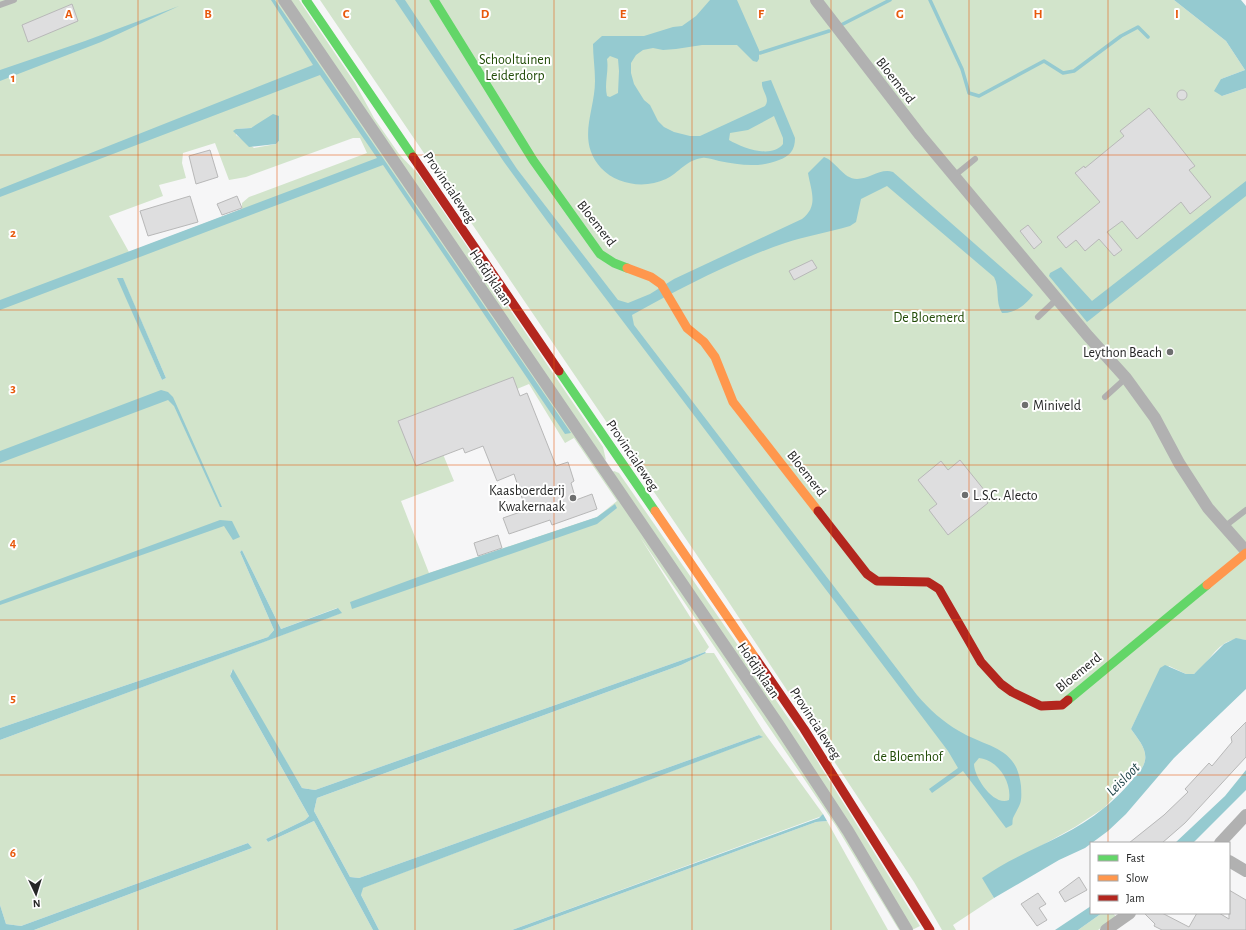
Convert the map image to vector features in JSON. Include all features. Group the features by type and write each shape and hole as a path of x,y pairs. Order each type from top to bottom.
{"street":[{"name":"Hofdijklaan","path":"284,0 804,764 848,831 907,930"},
{"name":"Provincialeweg","path":"306,0 804,730 927,929"},
{"name":"Bloemerd","path":"434,0 533,160 600,254 614,263 651,277 661,284 668,299 687,328 704,342 715,357 733,402 867,574 877,581 928,582 939,589 982,661 998,682 1009,691 1034,704 1048,708 1062,705 1246,552 1208,508 1179,463 1155,418 1126,378 1057,299 920,135 816,0"},
{"path":"605,472 621,462"},
{"path":"1221,842 1246,815"},
{"path":"1230,862 1246,871"},
{"path":"1106,930 1129,914"}],"lane":[{"path":"0,5 14,0"},
{"path":"954,176 975,159"},
{"path":"1038,317 1057,299"},
{"path":"1105,396 1126,378"},
{"path":"1224,526 1246,510"}],"green space":[{"path":"0,0 278,0 806,774 903,930 899,930 836,826 640,537 709,647 705,652 315,790 302,788 232,670 230,676 309,816 305,820 266,839 268,842 314,821 373,930 34,930 252,848 248,843 21,926 6,924 0,905 0,740 341,613 337,608 281,629 242,550 240,552 274,630 268,637 0,728","holes":["260,124 279,141 276,144 254,148 236,135 236,129 251,128","353,138 360,138 367,153 249,197 242,203 242,209 129,252 109,216 163,196 159,185 186,178 182,163 183,153 215,143 229,180 246,177","118,278 123,279 166,378 162,380","529,384 565,443 574,438 617,501 597,517 429,573 401,501 454,481 431,425"]},
{"path":"288,0 299,0 355,83 374,118 399,154 418,174 603,447 606,460 603,458"},
{"name":"De Bloemerd","path":"320,0 1174,0 1226,41 1245,70 1221,79 1222,96 1246,88 1246,640 1237,639 1222,645 1201,669 1194,674 1186,674 1169,666 1146,699 1131,729 1141,743 1145,752 1142,768 1104,808 1075,827 983,878 994,898 953,925 956,930 942,930 914,882 726,598"},
{"path":"614,471 619,473 811,751 920,926 912,930 611,473"},
{"path":"706,653 714,653 763,731 823,814 822,816 512,930 379,930 361,895 362,888 762,737 759,735 359,878 350,877 314,811 317,798 681,665"},
{"path":"827,821 888,930 522,930 816,822"},
{"path":"1101,914 1114,914 1116,917 1098,930 1078,930"}],"water":[{"path":"271,0 275,0 571,433 565,434 383,165 0,310 0,300 377,158 320,75 0,197 0,189 313,65"},
{"path":"395,0 405,0 517,169 618,300 628,303 650,294 674,279 802,219 811,209 812,203 812,192 808,173 824,157 852,178 862,179 879,172 893,172 1033,295 1024,305 1016,310 1002,313 994,277 887,186 861,199 856,222 850,226 765,250 688,285 632,315 634,325 917,695 947,724 970,737 999,750 1014,763 1021,786 1021,800 1013,818 1012,825 1006,828 963,771 932,793 929,789 958,768 948,751 504,162","holes":["979,758 998,767 1006,779 1009,800 1003,801 997,799 991,795 981,783 977,776 974,764"]},
{"path":"710,0 737,0 759,50 759,59 757,62 753,61 737,45 702,45 676,49 663,50 653,48 643,50 636,55 631,63 631,73 634,84 644,100 650,105 658,121 664,127 674,132 690,136 700,136 765,106 767,100 762,82 771,80 795,138 793,149 783,158 772,163 757,165 734,164 702,158 691,161 666,179 658,182 649,184 632,184 623,182 608,174 601,168 590,147 588,136 595,81 593,44 602,36 644,36 673,27 682,26 696,16","holes":["610,56 618,59 619,71 618,93 610,97 607,96 606,87 607,59","774,116 783,138 783,144 778,148 771,151 757,151 729,140 730,133 748,130"]},
{"path":"1174,0 1241,0 1246,6 1246,88 1222,96 1214,91 1221,79 1245,70 1226,41"},
{"path":"179,6 101,42 0,81 0,70 85,41"},
{"path":"273,114 279,116 279,141 276,144 249,147 233,131 236,129 251,128"},
{"path":"1246,181 1246,196 1087,322 1049,276 1050,273 1061,267 1092,301"},
{"path":"117,278 123,278 166,378 162,380"},
{"path":"161,390 168,392 173,397 222,507 220,507 174,406 168,400 0,463 0,451"},
{"path":"615,504 617,508 597,524 352,609 350,602 429,573 597,517"},
{"path":"220,520 232,521 240,537 233,540 224,526 0,605 0,601"},
{"path":"242,550 281,629 338,608 342,613 0,740 0,728 268,637 274,630 240,552"},
{"path":"1236,638 1246,640 1246,689 1174,758 1126,814 1108,831 1093,842 1090,842 1090,844 1085,848 1059,860 994,898 982,878 997,868 1090,819 1114,799 1142,768 1145,752 1141,743 1131,729 1160,668 1165,665 1186,674 1194,674 1224,644"},
{"path":"705,652 706,653 681,665 317,798 314,811 350,877 359,878 759,735 763,737 363,888 361,895 379,930 373,930 314,821 268,842 266,839 305,820 309,816 230,676 233,669 302,788 315,790"},
{"path":"1246,770 1246,790 1194,842 1176,842 1225,796"},
{"path":"823,814 827,821 816,822 522,930 512,930 819,818"},
{"path":"248,843 252,848 34,930 0,930 0,905 6,924 21,926"},
{"path":"1090,907 1090,914 1101,914 1078,930 1055,930"}],"building":[{"path":"72,4 78,21 28,42 22,25"},
{"path":"1182,90 1187,95 1182,100 1177,95"},
{"path":"1149,108 1195,166 1189,170 1211,197 1190,214 1181,202 1137,239 1122,221 1107,232 1122,250 1114,256 1099,239 1085,251 1076,240 1066,248 1057,237 1100,202 1075,173 1084,166 1085,168 1124,136 1120,131"},
{"path":"210,150 218,177 196,184 189,156"},
{"path":"190,196 198,222 148,236 140,211"},
{"path":"237,196 242,208 222,215 217,204"},
{"path":"1028,225 1042,242 1034,249 1020,231"},
{"path":"812,260 817,268 794,280 789,271"},
{"path":"513,377 520,396 527,393 556,466 568,462 574,481 571,483 576,500 592,494 597,509 552,525 550,520 509,534 503,518 526,510 514,474 497,481 483,446 465,453 463,448 416,466 398,421"},
{"path":"960,460 989,496 985,499 988,503 948,535 929,510 937,504 918,480 941,461 948,470"},
{"path":"498,535 502,548 478,556 474,543"},
{"path":"1246,722 1246,757 1185,823 1163,842 1130,842 1164,815 1188,792 1185,789 1209,763 1212,766 1232,742 1231,737"},
{"path":"1079,877 1087,890 1065,902 1059,892"},
{"path":"1230,891 1246,900 1246,930 1162,930 1154,926 1155,924 1145,914 1164,914 1189,927 1196,914 1221,914 1229,919"},
{"path":"1038,893 1046,904 1039,908 1047,920 1037,926 1021,904"}],"waterway":[{"path":"841,25 890,0"},
{"path":"930,0 962,69 969,93 979,96 1044,61 1063,73 1074,71 1121,36 1138,27 1148,37"},
{"path":"760,53 829,31"}],"traffic: fast":[{"path":"306,0 413,157"},
{"path":"434,0 533,160 600,254 614,263 627,268"},
{"path":"559,371 655,511"},
{"path":"1068,700 1207,585"}],"traffic: slow":[{"path":"627,268 651,277 661,284 687,328 704,342 715,357 733,402 818,511"},
{"path":"655,511 756,659"},
{"path":"1207,585 1246,553"}],"traffic: jam":[{"path":"413,157 559,371"},
{"path":"818,511 867,574 877,581 928,582 939,589 981,662 1001,684 1012,692 1041,706 1062,705 1068,700"},
{"path":"756,659 804,729 930,930"}],"place":[{"name":"Leython Beach","path":"1170,352"},
{"name":"Miniveld","path":"1025,405"},
{"name":"L.S.C. Alecto","path":"965,495"},
{"name":"Kaasboerderij Kwakernaak","path":"573,498"}],"park label":[{"name":"Schooltuinen Leiderdorp","path":"515,68"},
{"name":"de Bloemhof","path":"908,756"}],"water label":[{"name":"Leisloot","path":"1123,779"}]}
